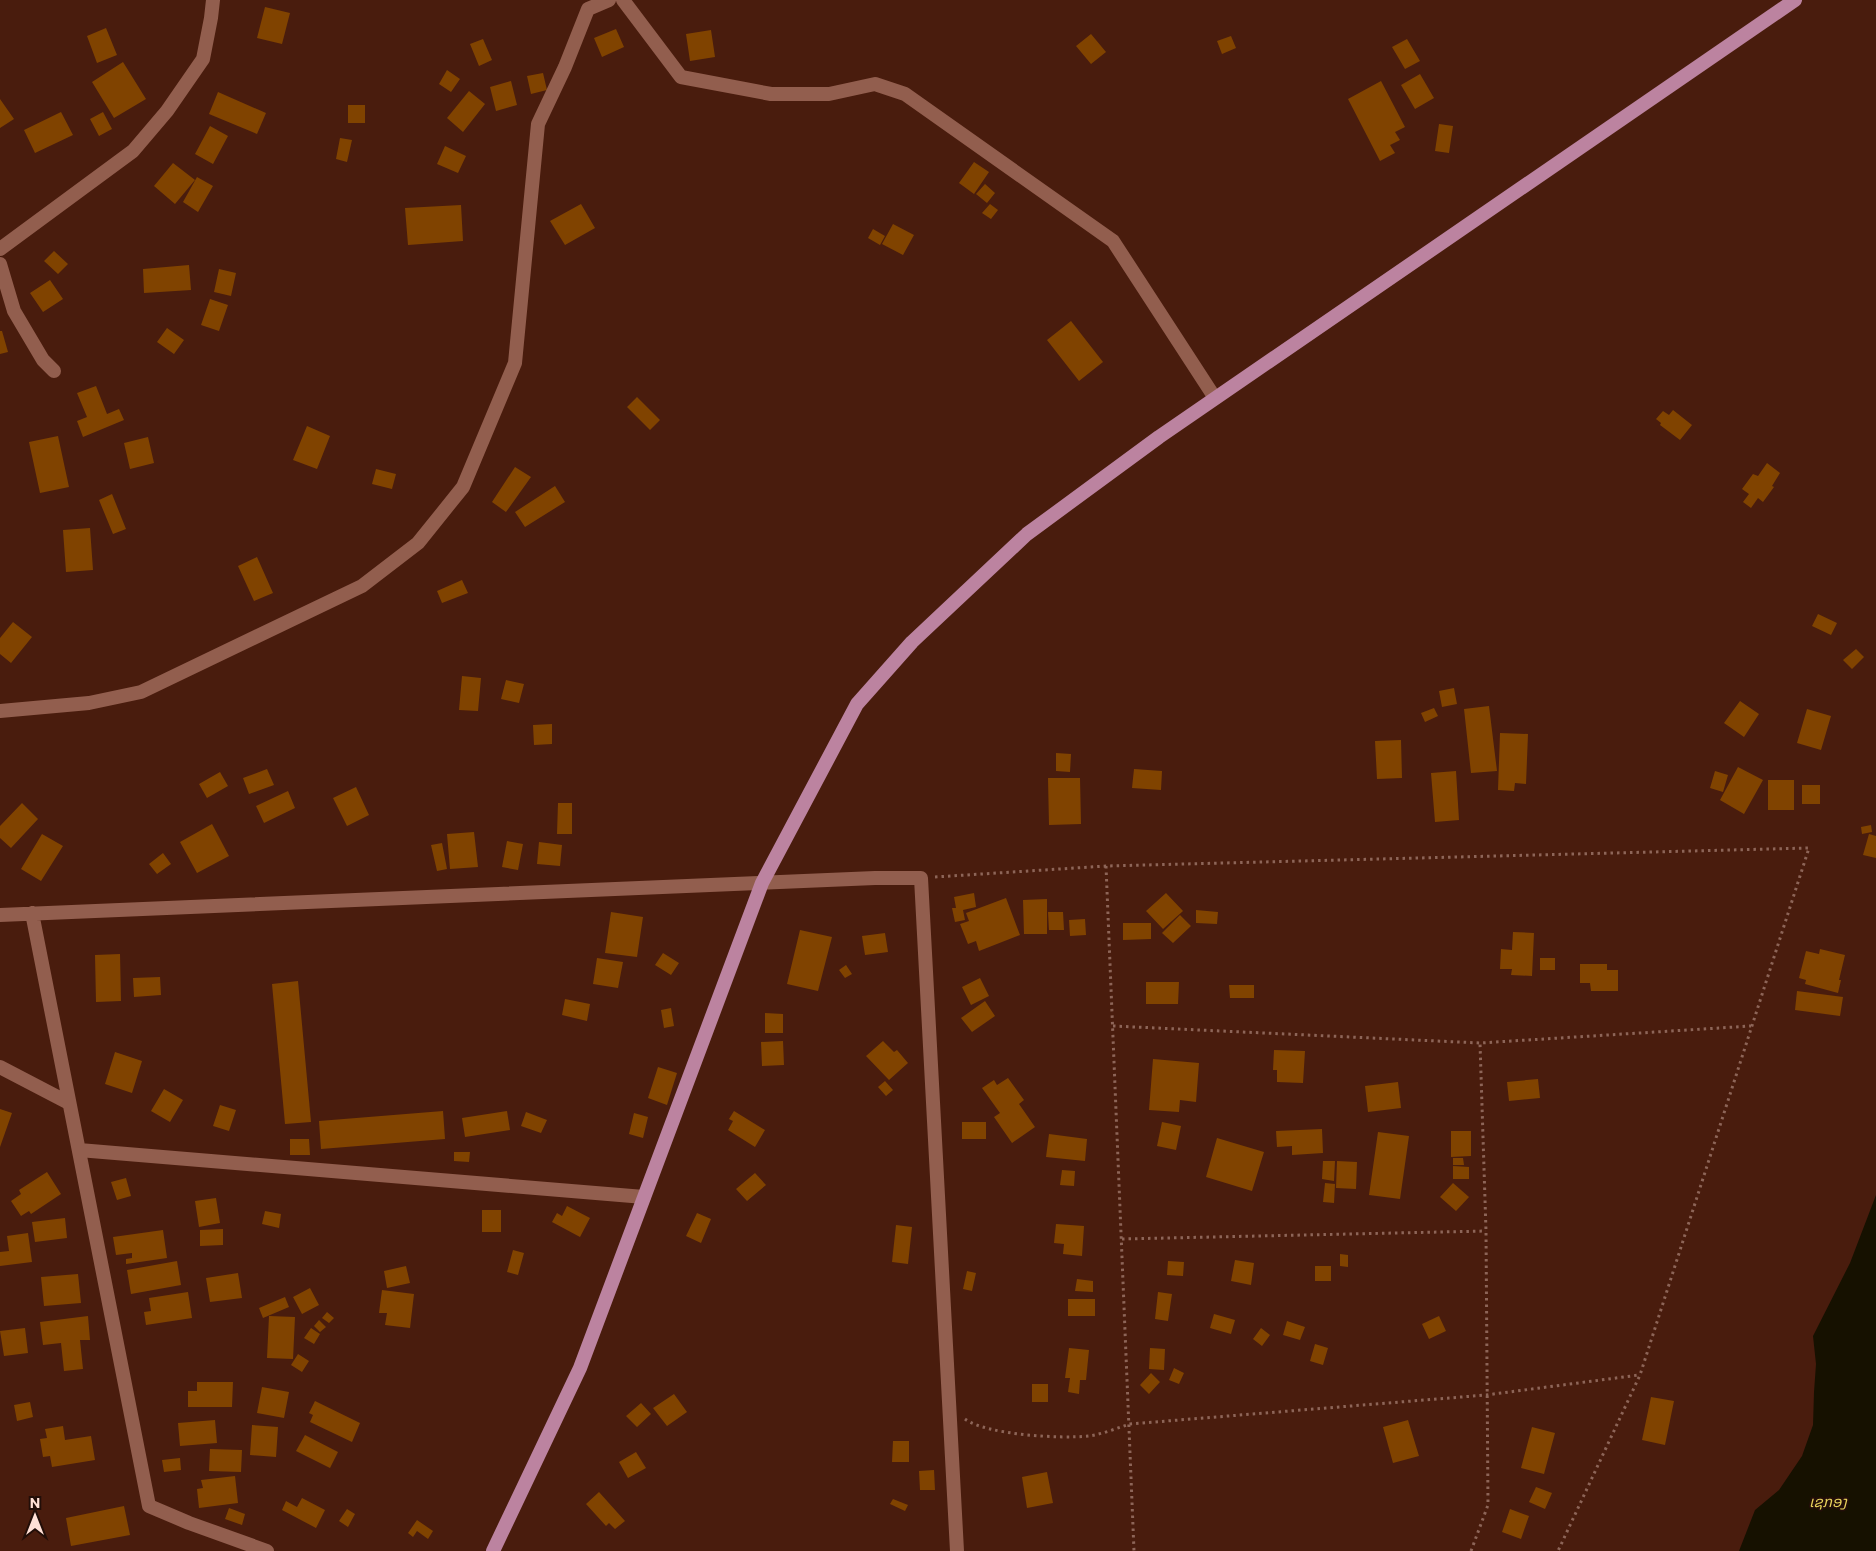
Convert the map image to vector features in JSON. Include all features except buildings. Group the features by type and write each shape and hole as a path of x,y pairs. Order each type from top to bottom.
{"highway":[{"path":"493,1551 580,1368 762,883 857,704 912,642 1027,534 1216,398 1795,0"}],"street":[{"path":"0,248 133,152 167,111 203,59 213,0"},
{"path":"0,711 90,703 141,692 362,586 418,543 463,488 515,363 538,124 565,67 588,9 608,0"},
{"path":"623,0 681,77 771,94 828,94 875,84 905,94 1113,240 1216,398"},
{"path":"0,264 14,311 43,360 54,372"},
{"path":"0,915 875,878 921,878 957,1551"},
{"path":"32,913 149,1506 189,1524 267,1551"},
{"path":"0,1067 69,1103"},
{"path":"78,1150 644,1197"}],"path":[{"path":"921,878 1106,866 1809,848 1640,1375 1558,1551"},
{"path":"1106,866 1134,1551"},
{"path":"1113,1026 1480,1043 1751,1026"},
{"path":"1471,1551 1488,1505 1486,1231 1480,1043"},
{"path":"1122,1239 1486,1231"},
{"path":"949,1403 967,1420 995,1430 1036,1436 1090,1436 1130,1424 1486,1395 1640,1375"}],"water":[{"name":"ເຊກອງ","path":"1876,1195 1876,1551 1739,1551 1755,1510 1779,1490 1802,1456 1813,1425 1816,1364 1813,1336 1850,1263"}]}
